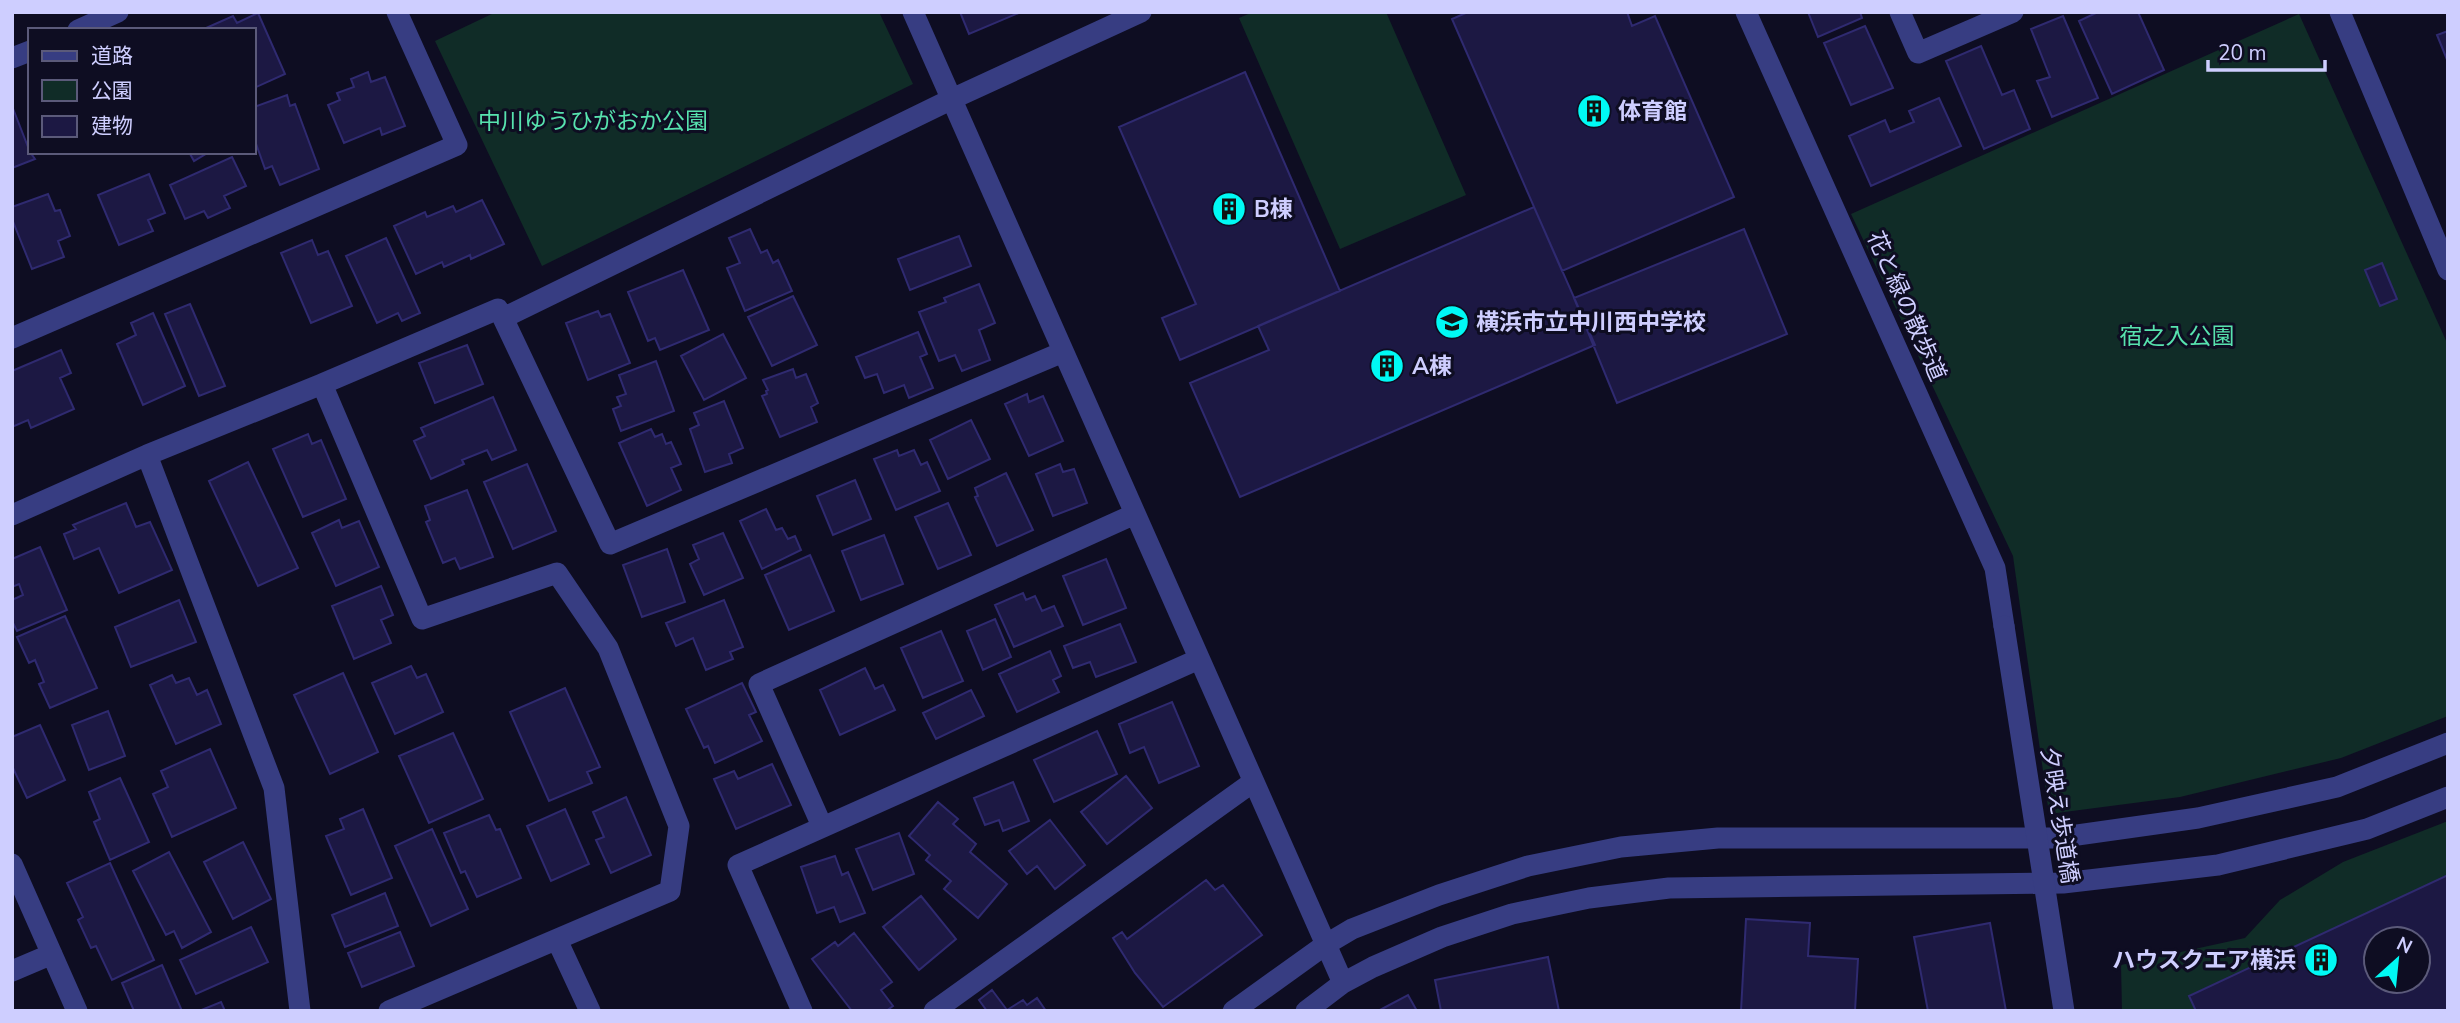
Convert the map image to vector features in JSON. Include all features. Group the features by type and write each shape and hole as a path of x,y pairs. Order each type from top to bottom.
{"street":[{"path":"82,28 118,12"},
{"path":"12,338 457,145 397,12"},
{"path":"913,12 1343,983"},
{"path":"503,318 952,99 1141,12"},
{"name":"花と緑の散歩道","path":"1746,12 1995,568 2004,626"},
{"path":"1900,12 1917,53 2013,12"},
{"path":"2340,12 2448,271"},
{"path":"12,515 147,455 498,310 610,544 1063,352"},
{"path":"322,384 422,619 556,573 608,648 679,826 670,891 389,1011"},
{"path":"147,455 274,788 300,1011"},
{"path":"822,826 759,684 1135,514"},
{"name":"夕映え歩道橋","path":"2004,626 2064,1011"},
{"path":"802,1011 738,865 1199,659"},
{"path":"1233,1011 1325,944 1352,929 1439,895 1528,866 1621,847 1718,838 2056,838 2198,818 2337,787 2448,743"},
{"path":"934,1011 1253,782"},
{"path":"1306,1011 1343,983 1442,937 1512,914 1588,898 1669,888 2063,883 2218,865 2367,830 2448,797"},
{"path":"12,864 77,1011"},
{"path":"557,940 590,1011"},
{"path":"12,971 52,954"}],"green space":[{"name":"中川ゆうひがおか公園","path":"496,12 879,12 913,84 542,266 435,41"},
{"path":"1253,12 1386,12 1466,195 1340,249 1239,18"},
{"name":"宿之入公園","path":"2299,14 2448,345 2448,716 2341,758 2180,797 2049,814 2013,556 1851,214"},
{"path":"2448,821 2448,875 2190,995 2196,1011 2122,1011 2121,965 2245,938 2280,900 2343,862"}],"building":[{"path":"960,12 1021,12 969,34"},
{"name":"体育館","path":"1468,12 1627,12 1632,26 1655,16 1734,197 1562,271 1452,19"},
{"path":"1808,12 1860,12 1862,18 1818,37"},
{"path":"2098,12 2138,12 2164,70 2112,94 2079,21"},
{"path":"258,13 285,74 256,87 256,28 206,28 233,16 237,23"},
{"path":"2063,16 2098,98 2052,117 2037,81 2050,77 2031,29"},
{"path":"1865,26 1893,88 1851,105 1824,43"},
{"path":"2448,31 2448,62 2437,35"},
{"path":"1981,46 2002,95 2014,90 2030,129 1984,149 1946,61"},
{"path":"368,72 371,82 385,77 405,126 382,135 380,128 344,143 328,105 340,100 337,93 354,87 351,79"},
{"name":"B棟","path":"1245,72 1340,291 1180,360 1162,318 1196,304 1119,127"},
{"path":"287,95 290,106 295,104 319,169 280,185 272,166 265,169 256,144 256,106"},
{"path":"1939,98 1961,146 1871,186 1849,136 1885,120 1890,132 1914,122 1909,111"},
{"path":"12,106 28,147 28,154 35,159 12,168"},
{"path":"190,154 206,154 194,161"},
{"path":"232,157 246,186 224,196 230,208 208,218 204,211 185,219 170,185"},
{"path":"149,174 165,213 148,220 153,231 119,245 98,195"},
{"path":"48,194 55,211 60,210 70,236 58,241 64,257 32,269 12,219 12,207"},
{"path":"482,200 504,244 471,259 470,255 444,267 442,262 416,274 394,226 425,212 427,217 453,206 456,212"},
{"name":"A棟","path":"1534,207 1595,345 1240,497 1190,383 1269,350 1258,326"},
{"path":"750,229 761,253 767,250 773,263 778,260 792,291 745,311 727,268 740,263 729,238"},
{"path":"1744,229 1787,334 1617,403 1574,298"},
{"path":"959,236 971,266 910,290 898,259"},
{"path":"386,238 420,313 402,321 398,313 377,323 346,256"},
{"path":"312,240 318,255 328,251 352,306 311,323 281,253"},
{"path":"2382,263 2397,299 2380,306 2365,270"},
{"path":"683,270 709,330 660,350 655,338 648,341 628,292"},
{"path":"979,284 995,323 979,330 990,360 962,371 955,355 939,361 919,312 946,302 944,298"},
{"path":"793,296 817,345 772,366 748,317"},
{"path":"190,304 225,386 199,396 165,314"},
{"path":"598,311 601,317 610,314 630,363 588,380 566,323"},
{"path":"153,313 185,386 143,405 117,344 136,335 131,323"},
{"path":"918,332 927,354 920,357 933,388 909,398 904,385 884,393 877,374 865,378 856,357"},
{"path":"723,334 746,378 704,400 681,356"},
{"path":"467,345 483,384 435,403 419,363"},
{"path":"61,350 71,373 60,378 74,409 31,428 28,420 12,427 12,371"},
{"path":"656,361 674,411 621,431 613,409 621,406 617,397 626,394 619,375"},
{"path":"793,369 796,378 806,374 818,403 811,407 817,422 780,437 762,396 767,394 768,390 763,380"},
{"path":"1027,394 1029,402 1043,396 1063,441 1029,456 1005,404"},
{"path":"493,397 516,450 492,460 487,450 462,460 464,464 431,479 414,441 425,436 421,428"},
{"path":"724,401 743,448 729,454 732,463 705,472 690,429 699,425 694,413"},
{"path":"971,420 990,459 948,479 930,440"},
{"path":"651,429 655,437 662,434 666,444 671,442 681,464 671,468 681,490 647,506 619,443"},
{"path":"308,434 312,444 321,440 346,499 303,517 273,449"},
{"path":"897,450 899,456 914,450 921,465 927,462 940,491 896,510 874,459"},
{"path":"248,462 298,568 258,586 209,481"},
{"path":"527,464 556,531 513,549 484,482"},
{"path":"1060,464 1063,472 1074,469 1087,503 1053,516 1036,474"},
{"path":"1006,473 1033,530 997,546 975,497 978,496 975,488"},
{"path":"855,480 871,519 833,535 817,496"},
{"path":"467,490 493,557 460,569 455,558 443,563 426,522 430,520 425,506"},
{"path":"126,503 136,527 150,522 172,570 119,593 99,548 74,559 64,534 76,529 73,525"},
{"path":"948,503 971,555 938,569 915,517"},
{"path":"766,509 776,530 782,528 788,539 795,536 801,550 762,569 740,521"},
{"path":"339,520 342,528 359,521 379,567 336,586 312,533"},
{"path":"723,533 743,578 704,595 690,564 699,559 693,545"},
{"path":"884,535 903,584 861,600 842,551"},
{"path":"40,547 67,610 17,631 12,621 12,600 23,595 19,584 12,587 12,559"},
{"path":"667,549 685,602 642,617 623,565"},
{"path":"810,555 834,611 789,630 765,575"},
{"path":"1106,559 1126,608 1083,625 1063,576"},
{"path":"381,586 393,615 381,620 391,643 354,659 332,606"},
{"path":"1023,593 1026,600 1035,596 1042,611 1054,606 1063,626 1014,647 995,605"},
{"path":"179,600 196,642 131,667 115,627"},
{"path":"724,600 743,647 730,652 733,659 706,670 693,638 676,646 666,623"},
{"path":"65,616 97,688 50,708 39,684 44,682 35,660 29,663 17,637"},
{"path":"995,619 1011,657 983,670 967,631"},
{"path":"1120,624 1136,662 1096,677 1090,662 1073,668 1064,646"},
{"path":"941,631 963,681 923,698 901,648"},
{"path":"1050,651 1061,676 1053,680 1059,692 1017,712 999,674"},
{"path":"411,666 417,678 426,674 443,712 395,734 372,683"},
{"path":"865,668 875,689 883,685 895,710 840,735 820,690"},
{"path":"343,673 378,752 330,774 294,695"},
{"path":"172,675 176,683 189,678 197,695 207,690 221,724 176,744 150,685"},
{"path":"742,683 756,712 749,715 762,741 715,763 708,746 704,748 686,709"},
{"path":"565,688 600,767 587,772 592,783 549,801 510,712"},
{"path":"971,690 984,716 936,739 923,713"},
{"path":"1172,702 1199,766 1159,783 1144,747 1130,753 1119,724"},
{"path":"108,711 125,756 89,770 72,725"},
{"path":"40,725 65,780 27,798 12,766 12,737"},
{"path":"1097,731 1117,774 1054,802 1034,760"},
{"path":"453,733 483,799 429,823 399,756"},
{"path":"210,749 236,808 172,837 153,794 168,787 161,771"},
{"path":"772,764 791,805 736,829 714,779 734,771 738,779"},
{"path":"1126,776 1152,808 1107,844 1081,812"},
{"path":"120,778 149,842 110,860 94,822 100,819 89,792"},
{"path":"1013,782 1029,821 1003,831 999,820 985,825 974,798"},
{"path":"626,797 651,855 611,873 596,840 604,837 593,812"},
{"path":"938,802 958,819 953,824 976,844 970,852 1007,884 978,918 944,889 951,881 926,860 930,855 909,836"},
{"path":"363,809 392,878 351,895 326,836 344,829 340,819"},
{"path":"565,809 589,864 551,881 527,826"},
{"path":"489,815 496,830 500,829 521,878 477,897 465,871 461,873 444,833"},
{"path":"1050,820 1085,865 1055,889 1037,866 1027,874 1009,851"},
{"path":"432,829 468,909 431,926 395,846"},
{"path":"899,833 914,874 873,890 856,849"},
{"path":"243,842 271,899 233,919 204,862"},
{"path":"169,852 211,932 182,948 174,931 166,935 133,871"},
{"path":"835,856 842,875 848,872 865,913 840,922 834,907 817,913 801,867"},
{"path":"110,863 154,960 112,980 96,946 91,948 78,920 83,917 67,883"},
{"name":"ハウスクエア横浜","path":"2448,875 2448,1011 2196,1011 2189,996"},
{"path":"1206,880 1215,890 1223,885 1262,935 1163,1007 1135,973 1113,938 1122,932 1127,939"},
{"path":"385,893 398,926 345,947 332,915"},
{"path":"921,896 956,939 919,970 883,927"},
{"path":"1746,919 1810,923 1808,956 1858,959 1855,1011 1741,1011"},
{"path":"1990,923 2006,1011 1928,1011 1914,937"},
{"path":"251,927 268,962 196,994 180,960"},
{"path":"400,932 414,966 362,987 348,953"},
{"path":"854,933 892,982 881,990 893,1006 886,1011 852,1011 812,959 835,942 838,946"},
{"path":"1548,957 1559,1011 1441,1011 1435,980"},
{"path":"162,965 182,1011 134,1011 122,983"},
{"path":"992,990 1007,1010 1023,1000 1027,1005 1037,998 1046,1011 987,1011 979,1000"},
{"path":"1408,995 1417,1011 1378,1011"},
{"path":"221,1002 225,1011 199,1011"}],"place":[{"name":"体育館","path":"1594,111"},
{"name":"B棟","path":"1229,209"},
{"name":"横浜市立中川西中学校","path":"1452,322"},
{"name":"A棟","path":"1387,366"},
{"name":"ハウスクエア横浜","path":"2321,960"}]}
